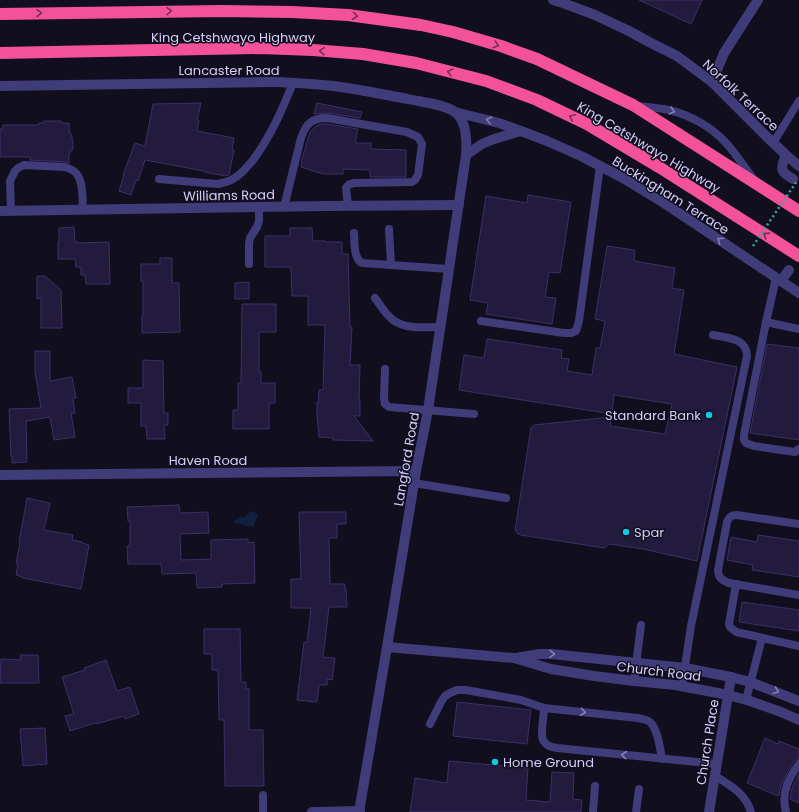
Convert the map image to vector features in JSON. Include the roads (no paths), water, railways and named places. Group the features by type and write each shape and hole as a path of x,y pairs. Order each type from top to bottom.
{"highway":[{"name":"King Cetshwayo Highway","path":"0,14 222,11 292,12 348,15 421,25 466,36 501,46 537,59 633,105 798,210"},
{"name":"King Cetshwayo Highway","path":"0,53 261,48 313,50 363,54 408,62 486,81 537,100 587,124 659,167 799,256"}],"street":[{"name":"Norfolk Terrace","path":"553,0 629,31 677,56 712,82 773,143 799,166"},
{"path":"712,82 724,53 758,0"},
{"name":"Lancaster Road","path":"0,86 274,82 311,84 349,88 437,105 455,112"},
{"name":"Buckingham Terrace","path":"455,112 499,123 522,131 600,166 664,203 799,293"},
{"name":"Langford Road","path":"360,811 416,471 428,410 466,155 465,129 455,112"},
{"path":"466,155 482,144 522,131"},
{"path":"786,155 782,164 782,171 795,180"},
{"name":"Williams Road","path":"0,211 284,206 459,205"},
{"path":"778,279 789,270"},
{"name":"Haven Road","path":"0,474 416,471"},
{"name":"Church Road","path":"387,647 514,658 551,669 634,682 682,686 746,700 782,712 799,720"},
{"name":"Church Road","path":"514,658 551,654 685,668 750,682 799,701"},
{"name":"Church Place","path":"709,812 731,677"},
{"path":"312,812 360,811"}],"lane":[{"path":"159,179 218,184 232,180 250,164 273,130 293,83"},
{"path":"773,143 799,103"},
{"path":"633,105 667,110 685,115 698,121 726,143 756,184"},
{"path":"284,206 301,138 308,124 314,120 327,118 407,132 418,137 422,144 418,175 415,180 412,182 349,184 346,188 348,206"},
{"path":"11,211 10,182 18,168 24,165 65,167 74,171 80,179 83,210"},
{"path":"481,321 564,333 576,331 579,321 600,166"},
{"path":"249,264 249,243 259,221 259,207"},
{"path":"389,229 391,265"},
{"path":"354,233 356,257 359,262 368,264 449,269"},
{"path":"778,279 766,322 744,440 746,443 754,446 794,452 799,448"},
{"path":"375,298 393,320 406,326 440,327"},
{"path":"766,322 799,329"},
{"path":"682,686 691,626 747,356 747,350 740,342 713,334"},
{"path":"385,369 384,398 387,406 474,414"},
{"path":"414,483 506,498"},
{"path":"799,524 737,515 730,516 727,522 718,570 718,574 723,581 799,595"},
{"path":"736,584 729,624 730,627 736,632 799,646"},
{"path":"634,682 641,625"},
{"path":"746,700 762,638"},
{"path":"430,724 445,696 457,690 466,690 528,702 544,708 646,720 653,726 656,733 662,759"},
{"path":"544,708 542,735 543,740 550,746 557,748 717,764"},
{"path":"786,812 784,805 785,790 790,778 799,764"},
{"path":"715,776 740,793 746,800 751,812"},
{"path":"593,812 596,786"},
{"path":"636,812 639,789"},
{"path":"263,795 264,812"}],"water":[{"path":"252,511 258,515 253,527 235,523 234,521"}],"place":[{"name":"Standard Bank","path":"709,415"},
{"name":"Spar","path":"626,532"},
{"name":"Home Ground","path":"495,762"}]}
